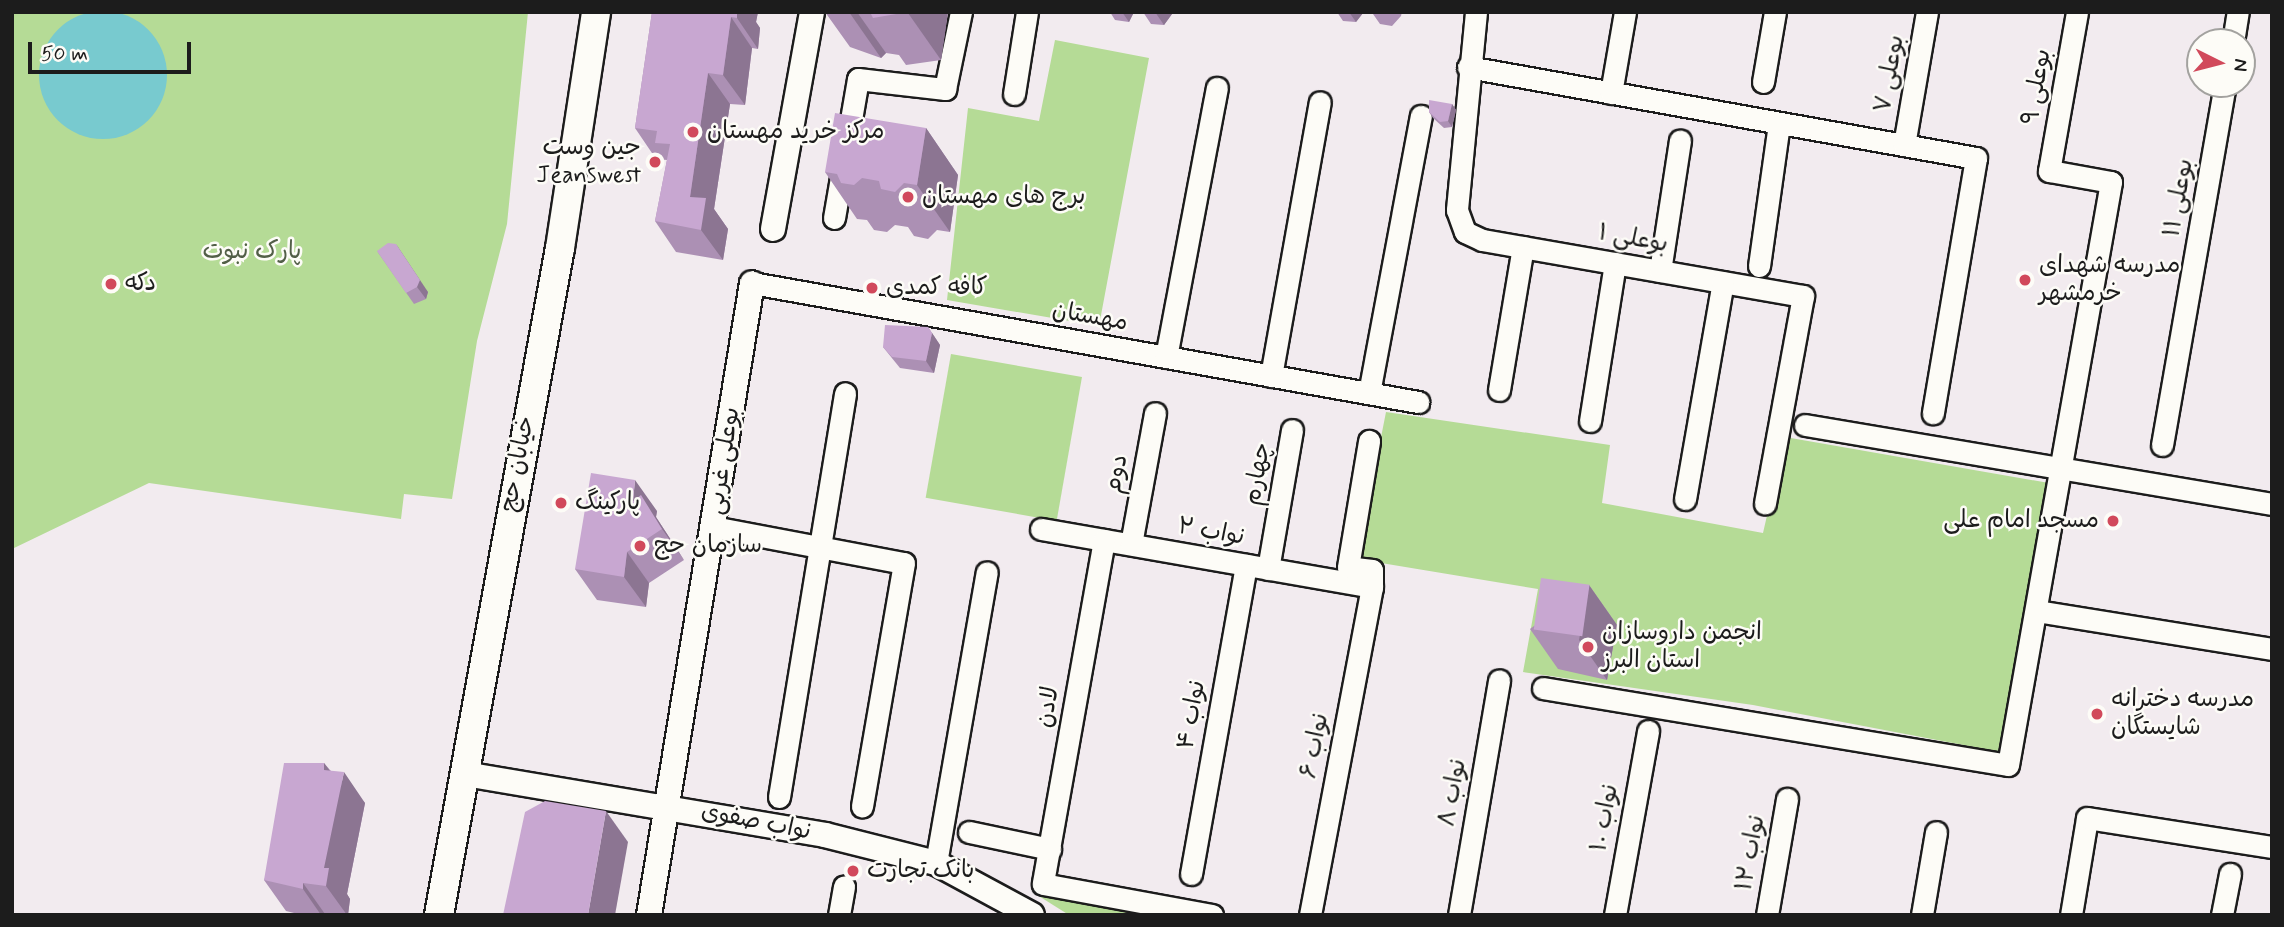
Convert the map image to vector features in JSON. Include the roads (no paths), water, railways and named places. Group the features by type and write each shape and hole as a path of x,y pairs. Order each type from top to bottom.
{"main road":[{"name":"خیابان حج","path":"439,915 560,248 596,12"}],"street":[{"path":"773,229 812,12"},
{"path":"834,218 858,79 945,89 961,12"},
{"path":"1014,94 1027,12"},
{"name":"بوعلی ۱","path":"1476,12 1468,67 1457,210 1465,232 1524,247 1803,296 1765,504"},
{"path":"1611,93 1625,12"},
{"path":"1763,82 1775,12"},
{"name":"بوعلی ۷","path":"1904,145 1927,12"},
{"name":"بوعلی ۹","path":"2063,469 2111,182 2049,171 2077,12"},
{"path":"1468,67 1976,158 1933,413"},
{"path":"1166,357 1217,88"},
{"name":"بوعلی ۱۱","path":"2162,445 2223,98"},
{"path":"1270,376 1320,102"},
{"path":"1369,393 1421,116"},
{"path":"1759,266 1779,123"},
{"path":"1660,271 1680,141"},
{"path":"1499,390 1524,247"},
{"path":"1590,421 1615,263"},
{"path":"1685,499 1723,282"},
{"name":"مهستان","path":"752,283 1418,402"},
{"name":"بوعلی غربی","path":"649,915 752,283"},
{"path":"779,797 845,393"},
{"name":"دوم","path":"1131,544 1155,413"},
{"path":"1805,425 2271,504"},
{"name":"چهارم","path":"1268,569 1292,430"},
{"path":"1369,441 1348,567 1372,570 1373,587"},
{"path":"1543,688 2008,765 2063,469"},
{"path":"713,527 904,563 862,806"},
{"name":"نواب ۲","path":"1041,529 1373,587"},
{"name":"لادن","path":"1104,540 1043,884 1183,912"},
{"name":"نواب ۴","path":"1191,874 1246,565"},
{"path":"936,863 987,572"},
{"name":"نواب ۶","path":"1310,915 1373,587"},
{"path":"2037,611 2272,649"},
{"name":"نواب ۸","path":"1458,915 1499,680"},
{"name":"نواب ۱۰","path":"1615,915 1647,731"},
{"name":"نواب صفوی","path":"465,774 667,805 825,835 936,863 1032,915"},
{"name":"نواب ۱۲","path":"1767,915 1787,799"},
{"path":"2071,915 2087,818 2272,847"},
{"path":"969,832 1049,849"},
{"path":"1922,915 1936,832"},
{"path":"2222,915 2230,874"},
{"path":"839,915 844,886"},
{"path":"1183,912 1212,915"}],"water":[{"path":"103,11 128,16 149,29 162,50 167,75 162,100 149,121 128,134 103,139 78,134 57,121 44,100 39,75 44,50 57,29 78,16"}],"place":[{"name":"مرکز خرید مهستان","path":"693,132"},
{"name":"جین وست Jeanswest","path":"655,162"},
{"name":"برج های مهستان","path":"908,197"},
{"name":"مدرسه شهدای خرمشهر","path":"2025,280"},
{"name":"دکه","path":"111,284"},
{"name":"کافه کمدی","path":"872,288"},
{"name":"پارکینگ","path":"561,503"},
{"name":"مسجد امام علی","path":"2113,521"},
{"name":"سازمان حج","path":"640,546"},
{"name":"انجمن داروسازان استان البرز","path":"1588,647"},
{"name":"مدرسه دخترانه شایستگان","path":"2097,714"},
{"name":"بانک تجارت","path":"853,871"}],"park label":[{"name":"پارک نبوت","path":"252,252"}]}
